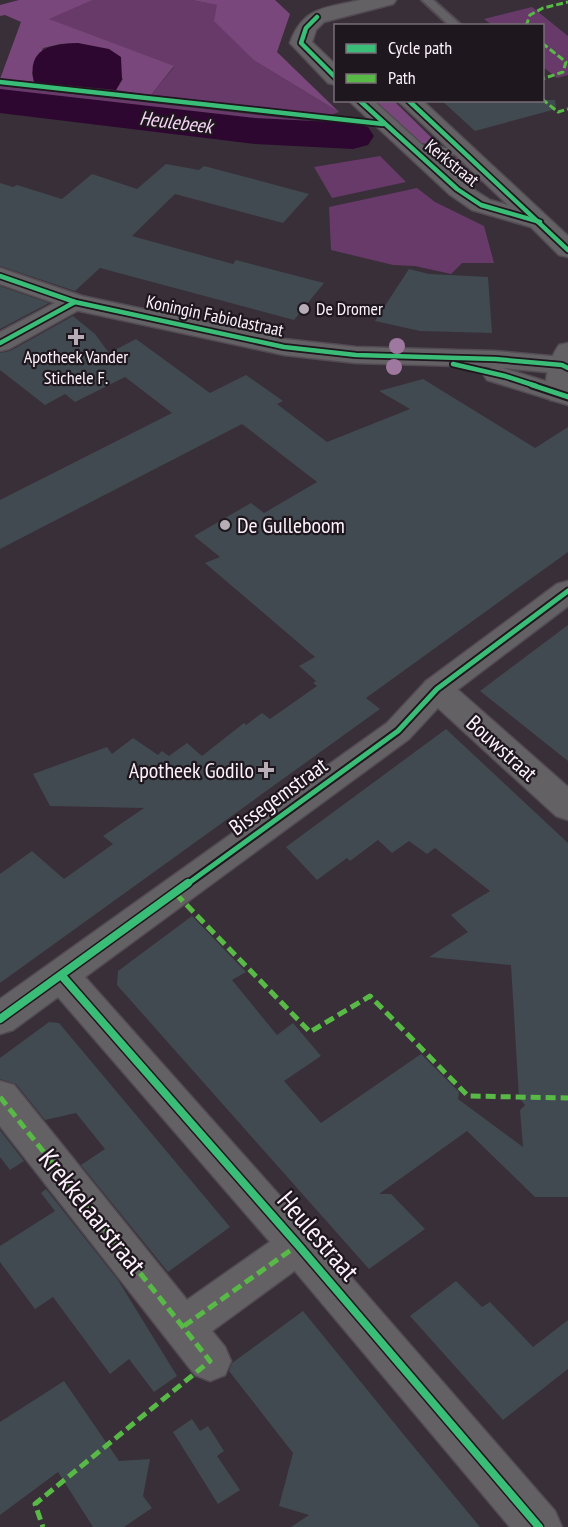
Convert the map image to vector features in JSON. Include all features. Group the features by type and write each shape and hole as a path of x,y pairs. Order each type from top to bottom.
{"street":[{"path":"310,11 387,0"},
{"path":"310,11 334,32"},
{"path":"310,11 301,43 334,76"},
{"name":"Kerkstraat","path":"361,102 411,150 457,189 481,205 540,222"},
{"name":"Kerkstraat","path":"410,102 568,250"},
{"name":"Koningin Fabiolastraat","path":"0,276 75,302 285,347 356,355 566,361"},
{"path":"0,343 75,302"},
{"name":"Koningin Fabiolastraat","path":"430,358 505,376 564,395"},
{"path":"564,395 566,361"},
{"name":"Bissegemstraat","path":"0,1019 398,731 437,689 568,591"},
{"name":"Bouwstraat","path":"437,689 568,807"},
{"name":"Heulestraat","path":"62,976 298,1245 539,1527"},
{"name":"Krekkelaarstraat","path":"0,1097 210,1361"},
{"path":"184,1326 298,1245"}],"lane":[{"path":"427,0 455,24"},
{"name":"Kerkstraat","path":"411,150 464,152"}],"shaded area":[{"path":"19,0 93,0 49,19 174,66 151,95 116,90 123,79 78,43 60,44 43,48 32,73 34,82 0,79 21,22 5,15 0,16 0,5"},
{"path":"93,0 192,0 218,5 255,61 339,112 331,115 151,95 174,67 48,19"},
{"path":"192,0 275,0 290,14 277,52 339,112 255,61 214,21 217,5"},
{"path":"532,7 568,36 568,75 557,78 544,68 544,24 491,24 484,19"},
{"path":"78,43 109,49 121,57 122,79 116,90 34,82 34,62 43,50"},
{"path":"0,86 356,126 356,130 129,109 0,91"},
{"path":"375,102 395,102 439,145 419,143"},
{"path":"380,156 406,182 332,198 314,167"},
{"path":"434,156 457,158 482,182 462,181"},
{"path":"417,188 435,202 484,226 494,263 462,263 451,274 415,266 393,265 331,250 329,207"}],"building":[{"path":"544,100 555,100 556,109 475,131 443,102 544,102"},
{"path":"166,164 199,170 204,166 309,194 283,223 175,194 132,236 233,264 236,260 324,283 294,320 100,268 75,291 0,266 0,183 13,187 17,185 62,199 92,174 137,189"},
{"path":"409,269 429,274 488,277 492,333 420,331 375,321"},
{"path":"0,286 49,303 0,329"},
{"path":"73,316 95,334 109,353 136,339 210,393 246,375 283,401 277,404 327,442 410,409 379,391 423,379 535,448 568,427 568,552 366,698 380,709 0,983 0,874 32,851 64,879 113,844 103,836 144,808 50,806 33,774 107,747 112,754 133,738 158,755 162,751 169,756 187,743 202,756 244,723 246,725 262,713 270,719 317,686 313,683 316,681 299,666 315,657 205,563 220,557 194,536 251,503 264,513 317,482 242,424 0,549 0,500 172,413 125,377 75,402 65,394 45,405 0,370 0,353 10,351"},
{"path":"568,625 568,761 480,691"},
{"path":"446,729 568,843 568,1197 535,1197 467,1131 379,1194 391,1194 425,1229 369,1269 117,985 118,971 192,916 246,972 232,980 277,1035 293,1023 321,1056 284,1081 321,1123 421,1054 459,1092 458,1099 523,1147 520,1110 525,1105 519,1098 511,965 429,957 468,932 451,915 490,891 435,848 427,854 409,841 392,853 378,840 350,861 347,858 317,880 286,847"},
{"path":"49,1022 59,1023 230,1227 168,1272 81,1165 105,1149 76,1113 45,1120 16,1084 0,1079 0,1058"},
{"path":"0,1130 24,1161 10,1170 0,1157"},
{"path":"46,1189 118,1280 177,1376 154,1392 129,1359 110,1374 53,1297 35,1309 0,1262 0,1246 55,1211 41,1193"},
{"path":"456,1281 482,1307 490,1302 533,1347 568,1320 568,1369 503,1420 410,1316"},
{"path":"303,1311 480,1527 291,1527 309,1515 279,1506 293,1453 229,1371 232,1363"},
{"path":"64,1381 119,1461 150,1459 143,1496 152,1508 124,1527 93,1527 58,1472 0,1515 0,1422"},
{"path":"192,1419 200,1431 208,1426 224,1451 217,1456 240,1490 218,1504 173,1432"}],"waterway":[{"name":"Heulebeek","path":"0,101 255,131 353,136"}],"marked path":[{"path":"527,24 530,15 543,8 568,2"},
{"path":"544,45 566,62 563,72 544,78"},
{"path":"544,101 558,112 568,109"},
{"path":"176,894 310,1032 370,996 468,1096 568,1098"},
{"path":"0,1097 210,1361 35,1504 43,1527"},
{"path":"184,1326 298,1245"}],"cycle path":[{"path":"317,17 306,28 301,43 334,76"},
{"path":"0,82 383,124"},
{"path":"361,102 457,189 481,205 540,222"},
{"path":"410,102 568,250"},
{"path":"0,276 75,302 284,347 356,355 495,359 562,365 568,368"},
{"path":"0,343 75,302"},
{"path":"453,364 505,376 568,397"},
{"path":"0,1019 398,731 437,689 568,591"},
{"path":"62,976 298,1245 539,1527"}],"place":[{"name":"De Dromer","path":"304,309"},
{"name":"Apotheek Vander Stichele F.","path":"76,337"},
{"name":"De Gulleboom","path":"225,525"},
{"name":"Apotheek Godilo","path":"266,770"}]}
